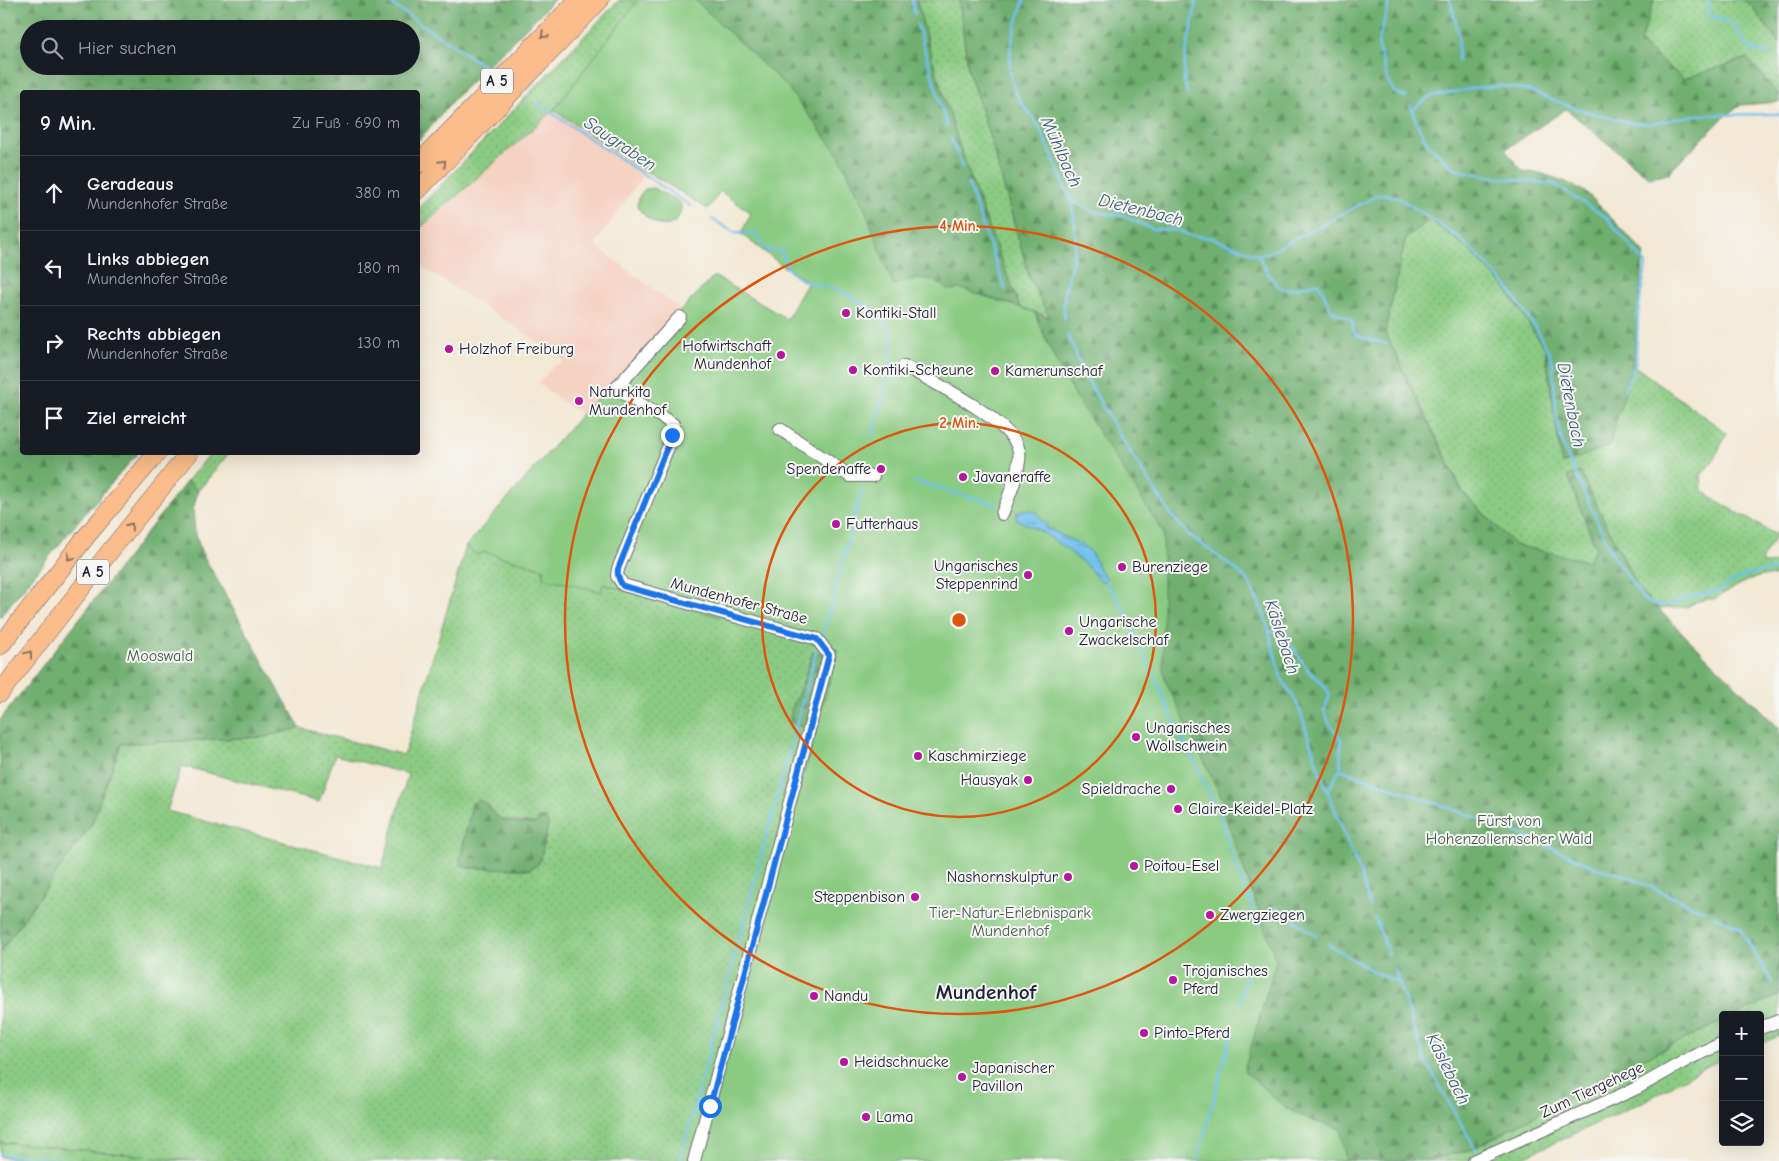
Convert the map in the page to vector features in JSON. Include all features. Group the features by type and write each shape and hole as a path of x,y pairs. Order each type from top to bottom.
{"highway":[{"name":"A 5","path":"420,162 578,0"},
{"name":"A 5","path":"420,188 600,0"},
{"name":"A 5","path":"0,646 89,534 155,455"},
{"name":"A 5","path":"0,693 110,550 188,455"}],"street":[{"name":"Mundenhofer Straße","path":"680,317 618,386 623,392 673,424 673,430 618,569 617,576 623,586 817,639 829,655 694,1161"},
{"path":"904,366 961,397 1002,426 1016,442 1020,452 1019,460 1002,514"},
{"path":"780,429 850,476 873,476"},
{"path":"1764,1027 1779,1021"},
{"name":"Zum Tiergehege","path":"1474,1161 1637,1088 1692,1057 1719,1045"}],"shaded area":[{"path":"554,110 646,171 595,245 681,310 611,386 581,415 538,383 554,366 563,362 560,356 420,265 420,228"}],"green space":[{"path":"0,0 554,0 453,100 420,139 420,90 20,90 20,455 136,455 81,518 0,617"},
{"path":"619,0 638,0 554,110 420,228 420,207"},
{"name":"Tier-Natur-Erlebnispark Mundenhof","path":"638,0 695,0 787,87 838,154 863,204 893,285 915,279 934,281 948,290 961,289 1034,312 1056,362 1078,400 1163,532 1163,669 1165,680 1224,803 1220,807 1226,818 1276,961 1244,1071 1286,1108 1312,1121 1340,1129 1346,1161 698,1161 838,650 603,584 601,592 543,577 545,569 485,552 477,555 466,546 581,415 714,276 787,319 808,282 783,266 741,234 751,213 720,191 708,209 646,171 554,110"},
{"path":"695,0 917,0 934,65 963,155 1020,307 961,289 948,290 939,283 893,285 863,204 838,154 787,87"},
{"path":"917,0 959,0 968,69 992,144 1030,279 1051,318 1020,307 963,155 934,65"},
{"name":"Fürst von Hohenzollernscher Wald","path":"959,0 1654,0 1640,43 1684,79 1747,58 1779,95 1779,102 1741,105 1724,117 1668,174 1648,177 1566,109 1505,150 1523,171 1540,173 1564,181 1586,192 1644,252 1633,365 1609,446 1562,464 1545,349 1504,286 1468,249 1430,220 1406,237 1385,332 1462,492 1515,545 1588,561 1596,548 1568,476 1580,472 1640,591 1779,728 1779,995 1745,1011 1719,1011 1719,1023 1636,1062 1472,1149 1424,1161 1346,1161 1340,1129 1312,1121 1286,1108 1244,1071 1276,961 1226,818 1165,680 1078,400 1056,362 1034,312 1050,318 1030,280 992,144 968,69"},
{"path":"1654,0 1744,0 1752,6 1779,44 1779,95 1747,58 1684,79 1640,43"},
{"path":"1744,0 1779,0 1779,44 1752,6"},
{"path":"653,188 680,202 681,211 674,222 661,225 654,222 637,205 640,195 645,189"},
{"path":"1430,220 1468,249 1504,286 1545,349 1562,464 1609,445 1633,365 1727,433 1713,461 1701,475 1702,490 1776,535 1762,559 1762,564 1779,563 1779,576 1762,576 1746,581 1714,599 1696,602 1687,607 1659,609 1640,591 1580,472 1568,476 1596,548 1587,562 1515,545 1463,492 1385,332 1406,237"},
{"path":"209,455 227,455 198,491 187,481"},
{"name":"Mooswald","path":"187,481 198,491 193,510 195,532 201,551 300,728 264,737 121,744 91,825 0,952 0,720"},
{"path":"466,546 477,554 485,552 545,569 543,577 600,591 603,584 838,650 698,1161 195,1161 0,1142 0,952 91,825 121,744 263,737 300,728 404,755","holes":["335,755 408,774 382,868 167,811 182,766 319,802","487,803 494,814 501,819 535,824 538,820 546,819 548,824 538,864 530,869 469,868 461,865 460,859 472,804"]},
{"path":"840,646 818,736 813,735 810,713 803,727 790,723 791,711 813,651 826,657"},
{"path":"478,800 486,804 499,818 508,821 535,824 541,817 546,819 548,824 538,864 530,869 469,868 461,865 460,860 472,804"},
{"path":"1779,995 1779,1036 1764,1042 1764,1011 1745,1011"},
{"path":"1719,1023 1719,1061 1647,1100 1515,1161 1424,1161 1472,1149 1636,1062"},
{"path":"0,1142 195,1161 40,1161 0,1157"}],"water":[{"path":"1022,510 1038,513 1040,519 1047,525 1046,527 1087,548 1106,577 1106,582 1099,580 1086,565 1067,549 1042,532 1016,519 1017,512"}],"waterway":[{"name":"Saugraben","path":"385,0 415,20"},
{"path":"912,0 915,14"},
{"name":"Mühlbach","path":"1024,0 1013,34 1010,69 1018,98 1039,127 1071,201 1075,244 1064,295 1065,320"},
{"path":"1187,94 1184,65 1196,0"},
{"path":"1390,0 1378,44 1387,78 1394,92 1406,97"},
{"path":"1450,0 1459,36 1458,61"},
{"path":"1708,0 1709,15 1735,25 1747,46 1769,54"},
{"name":"Saugraben","path":"420,23 490,70"},
{"path":"917,24 947,127"},
{"path":"1412,110 1429,97 1474,88 1502,86 1527,90 1578,109 1631,123 1650,124 1694,115 1779,114"},
{"name":"Saugraben","path":"535,102 691,206"},
{"path":"1410,106 1427,143 1452,167 1467,172 1500,178 1554,184 1606,217 1646,264 1638,313 1636,362 1624,391"},
{"path":"951,137 962,167"},
{"path":"968,183 1005,289"},
{"name":"Dietenbach","path":"1071,201 1095,212 1123,216 1153,229 1177,230 1190,235 1212,238 1258,255 1270,252 1378,195 1385,194 1399,198 1458,237 1509,289 1536,329 1550,355 1553,366 1556,413 1562,444 1613,556 1645,601 1659,605 1672,604 1688,597 1719,591 1733,581 1747,575 1769,570 1779,571"},
{"path":"712,219 735,233 756,234 766,250 781,251 788,269 795,276 836,289 850,296 874,312 887,325 892,341 891,354 883,398 872,436"},
{"path":"1258,255 1278,286 1292,289 1317,283 1322,289 1330,308 1333,312 1349,318 1353,325 1353,331 1364,338 1386,344"},
{"name":"Käslebach","path":"1068,335 1083,372 1120,436 1171,515 1187,533 1239,572 1248,581 1265,616 1281,678 1296,701 1319,770 1360,872 1370,906"},
{"path":"915,481 997,505"},
{"path":"823,636 862,489"},
{"path":"1105,580 1126,613 1177,728 1221,817 1231,851 1252,906 1257,926"},
{"name":"Mühlbach","path":"1270,631 1284,634 1308,670 1322,683 1330,694 1324,711 1330,724 1341,739 1340,769 1328,791"},
{"path":"680,1161 816,651"},
{"path":"1340,769 1497,825"},
{"path":"1514,831 1597,868 1624,875 1704,911"},
{"path":"1275,907 1317,936"},
{"path":"1714,916 1739,927 1772,982"},
{"name":"Käslebach","path":"1375,918 1389,954"},
{"path":"1328,944 1374,972 1399,983"},
{"path":"1239,1004 1250,963"},
{"name":"Käslebach","path":"1394,968 1425,1060 1476,1150"},
{"path":"1197,1161 1231,1035"},
{"path":"0,1155 74,1161"}],"place":[{"name":"Kontiki-Stall","path":"846,313"},
{"name":"Holzhof Freiburg","path":"449,349"},
{"name":"Hofwirtschaft Mundenhof","path":"781,355"},
{"name":"Kontiki-Scheune","path":"853,370"},
{"name":"Kamerunschaf","path":"995,371"},
{"name":"Naturkita Mundenhof","path":"579,401"},
{"name":"Spendenaffe","path":"881,469"},
{"name":"Javaneraffe","path":"963,477"},
{"name":"Futterhaus","path":"836,524"},
{"name":"Burenziege","path":"1122,567"},
{"name":"Ungarisches Steppenrind","path":"1028,575"},
{"name":"Ungarische Zwackelschaf","path":"1069,631"},
{"name":"Ungarisches Wollschwein","path":"1136,737"},
{"name":"Kaschmirziege","path":"918,756"},
{"name":"Hausyak","path":"1028,780"},
{"name":"Spieldrache","path":"1171,789"},
{"name":"Claire-Keidel-Platz","path":"1178,809"},
{"name":"Poitou-Esel","path":"1134,866"},
{"name":"Nashornskulptur","path":"1068,877"},
{"name":"Steppenbison","path":"915,897"},
{"name":"Zwergziegen","path":"1210,915"},
{"name":"Trojanisches Pferd","path":"1173,980"},
{"name":"Nandu","path":"814,996"},
{"name":"Pinto-Pferd","path":"1144,1033"},
{"name":"Heidschnucke","path":"844,1062"},
{"name":"Japanischer Pavillon","path":"962,1077"},
{"name":"Lama","path":"866,1117"}],"district":[{"name":"Mundenhof","path":"986,992"}],"route":[{"path":"672,435 618,569 617,576 620,582 623,586 817,639 829,655 710,1106"}]}
